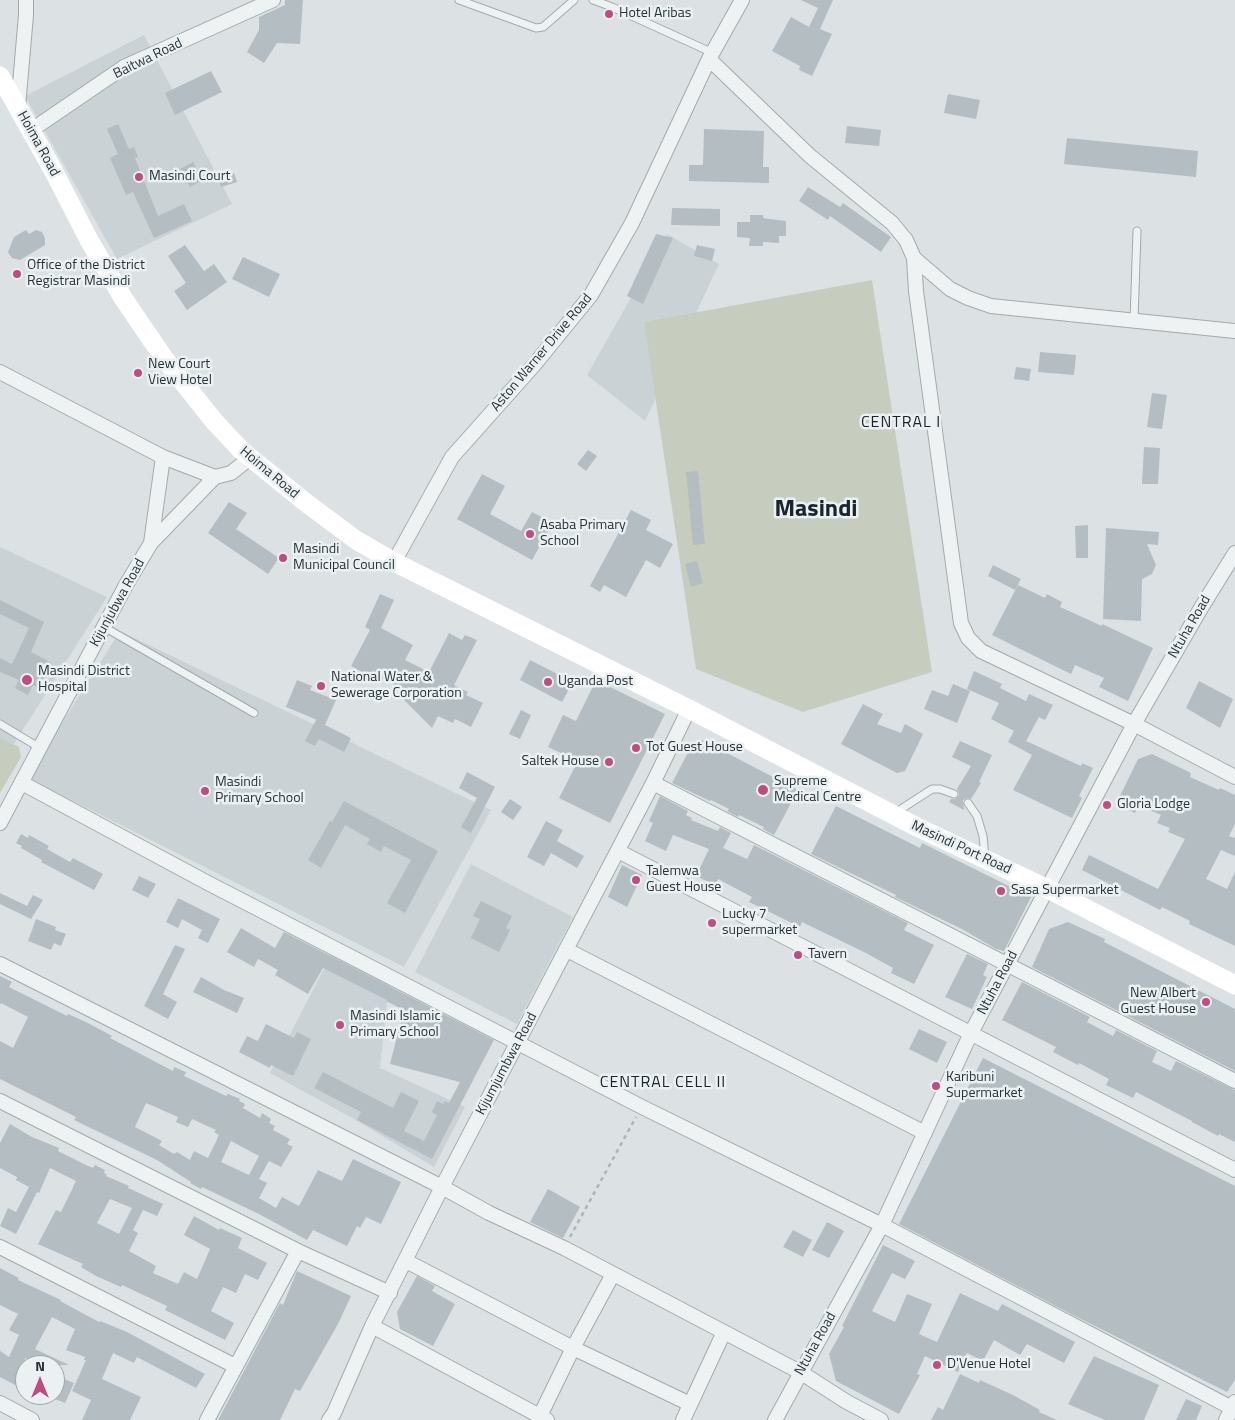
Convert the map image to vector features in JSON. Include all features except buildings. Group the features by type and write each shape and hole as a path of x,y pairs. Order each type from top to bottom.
{"main road":[{"name":"Hoima Road","path":"0,76 89,240 129,306 166,361 214,421 250,458 349,534 394,562 689,709"},
{"name":"Masindi Port Road","path":"689,709 892,814 1048,890 1235,985"}],"street":[{"path":"18,107 26,0"},
{"name":"Baitwa Road","path":"30,131 124,67 273,0"},
{"name":"Aston Warner Drive Road","path":"394,562 452,457 534,365 592,295 632,223 711,56 742,0"},
{"path":"711,56 810,156 892,223 906,240 914,258 916,291 961,623 968,638 981,651 1134,724 1235,777"},
{"path":"914,258 950,289 991,306 1235,331"},
{"path":"0,372 163,457 215,478 231,473 250,458"},
{"path":"151,543 163,457"},
{"name":"Kijunjubwa Road","path":"0,823 126,585 151,543 215,478"},
{"name":"Ntuha Road","path":"775,1420 882,1225 971,1033 1134,724 1235,553"},
{"name":"Kijumjumbwa Road","path":"329,1420 334,1413 372,1326 442,1187 653,784 689,709"},
{"path":"22,784 642,1107 882,1225 1231,1410"},
{"path":"653,784 1235,1081"},
{"path":"618,851 1235,1170"},
{"path":"566,950 925,1133"},
{"path":"0,964 442,1187 489,1213 564,1248 800,1372 847,1402 881,1420"},
{"path":"0,1101 298,1251 390,1293"},
{"path":"0,1247 235,1366"},
{"path":"207,1420 298,1251"},
{"path":"406,1261 573,1348 690,1404"},
{"path":"372,1326 543,1418 573,1348 613,1274"},
{"path":"682,1420 724,1332"},
{"path":"0,1403 32,1420"}],"lane":[{"path":"458,0 536,28 543,27 574,0"},
{"path":"594,0 711,56"},
{"path":"1134,321 1137,231"},
{"path":"104,627 254,713"},
{"path":"0,724 40,748"},
{"path":"892,814 932,789 940,789 954,794"},
{"path":"968,803 977,816 983,836 985,859"}],"path":[{"path":"564,1248 642,1107"}],"shaded area":[{"name":"Masindi Court","path":"144,35 232,204 117,259 25,96"},
{"path":"667,234 719,264 645,421 587,375"},
{"name":"Masindi District Hospital","path":"0,547 107,597 0,766"},
{"path":"120,631 491,810 404,967 27,778"},
{"path":"471,864 573,917 517,1024 415,972"},
{"name":"Masindi Islamic Primary School","path":"332,953 389,983 380,1068 465,1107 434,1167 354,1119 270,1073"}],"green space":[{"path":"872,280 932,672 803,712 696,669 644,322"},
{"path":"0,738 19,747 21,757 0,793"}],"place":[{"name":"Hotel Aribas","path":"609,14"},
{"name":"Masindi Court","path":"139,177"},
{"name":"Office of the District Registrar Masindi","path":"17,274"},
{"name":"New Court View Hotel","path":"138,373"},
{"name":"Asaba Primary School","path":"530,534"},
{"name":"Masindi Municipal Council","path":"283,558"},
{"name":"Masindi District Hospital","path":"27,680"},
{"name":"Uganda Post","path":"548,682"},
{"name":"National Water & Sewerage Corporation","path":"321,686"},
{"name":"Tot Guest House","path":"636,748"},
{"name":"Saltek House","path":"609,762"},
{"name":"Supreme Medical Centre","path":"763,790"},
{"name":"Masindi Primary School","path":"205,791"},
{"name":"Gloria Lodge","path":"1107,805"},
{"name":"Talemwa Guest House","path":"636,880"},
{"name":"Sasa Supermarket","path":"1001,891"},
{"name":"Lucky 7 supermarket","path":"712,923"},
{"name":"Tavern","path":"798,955"},
{"name":"New Albert Guest House","path":"1206,1002"},
{"name":"Masindi Islamic Primary School","path":"340,1025"},
{"name":"Karibuni Supermarket","path":"936,1086"},
{"name":"D'Venue Hotel","path":"937,1365"}],"district":[{"name":"CENTRAL I","path":"901,423"},
{"name":"Masindi","path":"816,510"},
{"name":"CENTRAL CELL II","path":"663,1083"}]}
